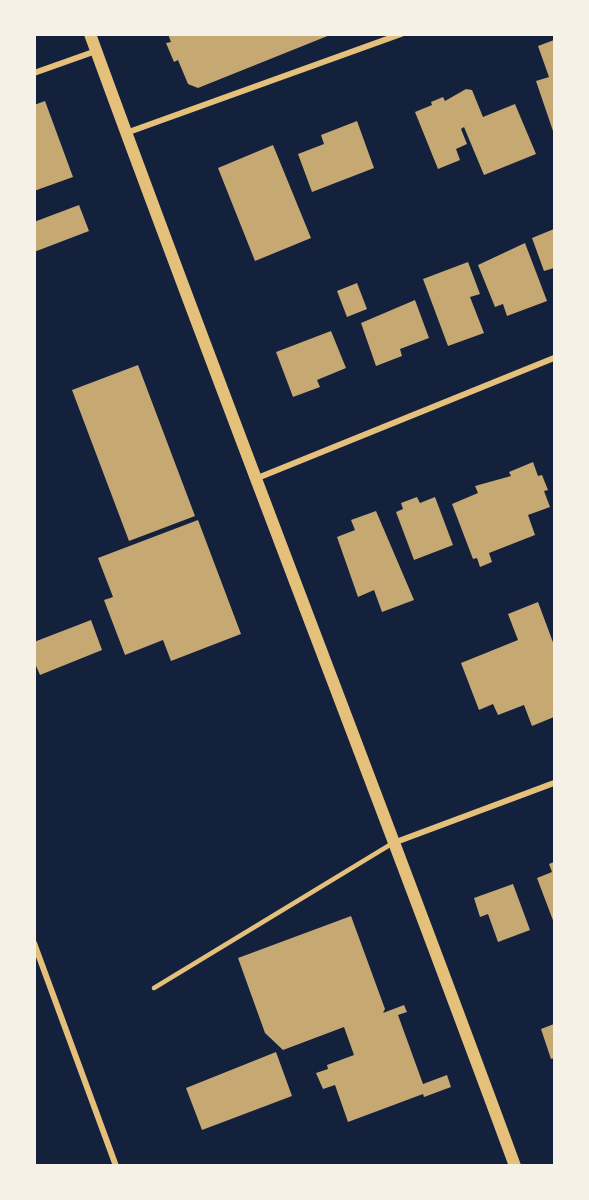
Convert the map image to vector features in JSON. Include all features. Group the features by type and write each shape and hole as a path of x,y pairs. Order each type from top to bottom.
{"main road":[{"path":"90,34 254,479 396,842 515,1166"}],"street":[{"path":"126,133 400,34"},
{"path":"34,73 96,51"},
{"path":"254,479 555,358"},
{"path":"396,842 555,783"},
{"path":"34,943 116,1166"}],"lane":[{"path":"154,988 396,842"}],"building":[{"path":"168,34 330,35 198,88 188,84 178,60 174,62 166,43 171,42"},
{"path":"554,40 553,131 536,81 549,77 538,46"},
{"path":"466,89 472,90 483,117 515,104 536,154 484,175 464,127 461,129 467,144 456,149 460,160 438,169 415,112 432,105 431,102 443,97 445,101"},
{"path":"45,101 73,177 34,191 34,105"},
{"path":"357,121 374,168 312,192 298,154 324,144 321,135"},
{"path":"273,145 311,238 255,261 218,168"},
{"path":"79,205 89,231 34,252 34,222"},
{"path":"554,229 554,268 544,271 532,238"},
{"path":"525,243 547,301 507,316 503,304 495,307 478,265"},
{"path":"468,262 480,294 470,297 484,333 448,346 423,279"},
{"path":"357,283 367,309 347,317 337,291"},
{"path":"415,300 429,338 400,349 402,356 376,366 361,323"},
{"path":"331,331 346,368 317,380 320,387 293,397 276,352"},
{"path":"138,365 195,516 129,541 72,390"},
{"path":"533,462 538,476 542,475 548,490 544,491 550,507 528,515 535,535 489,553 492,562 480,567 477,558 473,559 452,504 478,493 475,486 511,476 509,472"},
{"path":"417,497 420,503 435,497 453,545 414,560 396,512 403,509 401,503"},
{"path":"376,511 414,600 382,612 374,590 358,597 337,537 355,530 351,520"},
{"path":"198,520 241,634 171,661 163,640 125,655 104,600 113,597 98,558"},
{"path":"538,602 554,645 554,717 532,726 524,705 498,715 493,704 479,710 461,663 518,640 508,614"},
{"path":"91,620 102,650 40,675 34,661 34,642"},
{"path":"554,862 554,923 537,878 552,872 549,864"},
{"path":"513,884 530,930 498,942 488,914 480,917 474,898"},
{"path":"351,916 385,1009 383,1013 404,1005 407,1012 398,1015 423,1084 447,1075 451,1087 424,1097 423,1094 348,1122 335,1085 323,1089 316,1073 328,1069 327,1065 354,1055 344,1027 283,1050 265,1033 238,958"},
{"path":"554,1024 554,1058 551,1059 541,1029"},
{"path":"276,1052 292,1096 202,1130 186,1088"}]}
